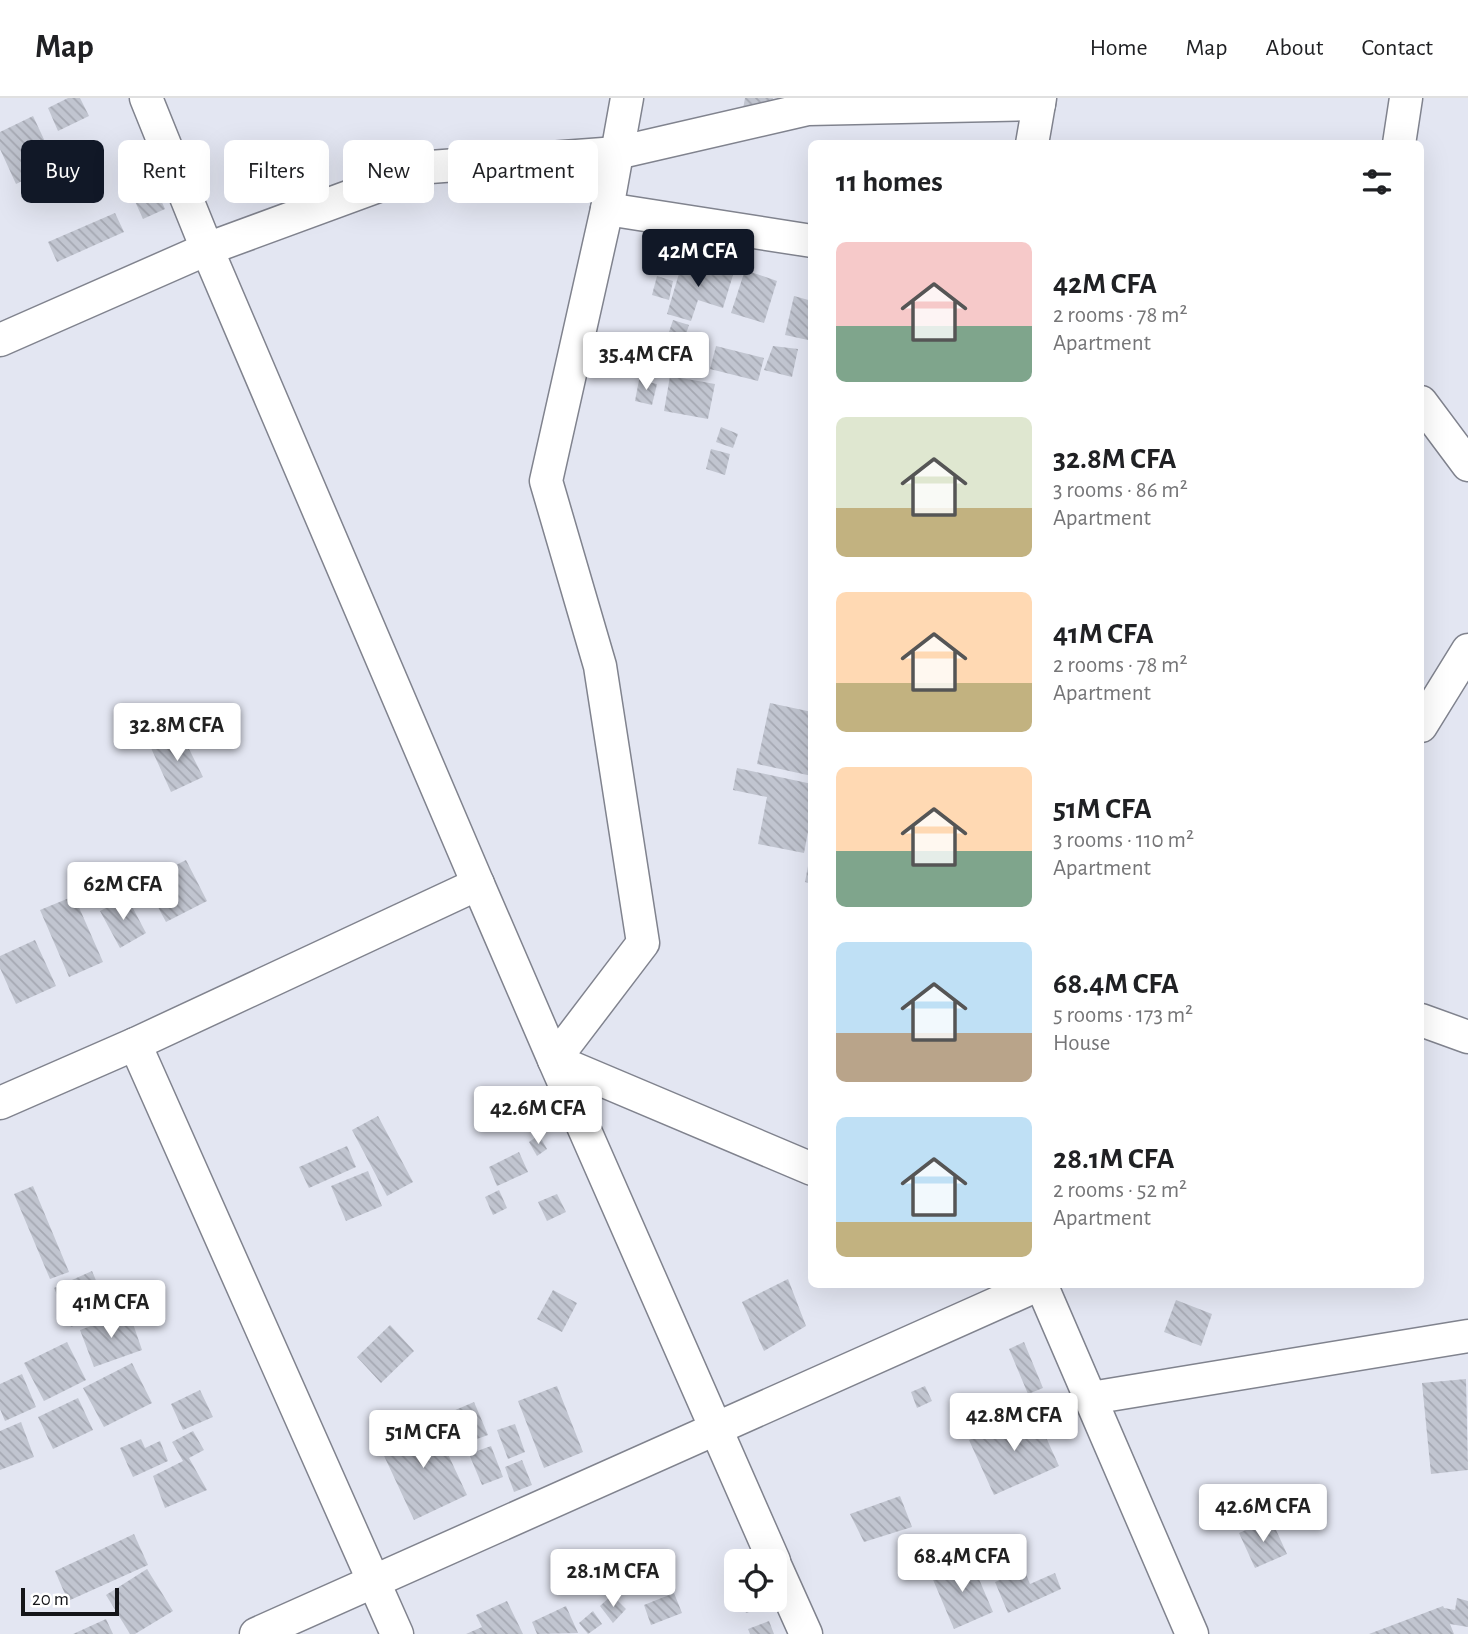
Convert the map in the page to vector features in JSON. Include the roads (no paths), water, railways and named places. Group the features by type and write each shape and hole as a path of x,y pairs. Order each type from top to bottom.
{"street":[{"path":"146,98 207,249 478,884 768,1549"},
{"path":"554,1060 643,943 600,666 546,481 607,209 628,98"},
{"path":"1400,140 1406,98"},
{"path":"0,340 207,249 429,167 617,153 808,109 1040,101 1033,140"},
{"path":"607,209 808,240"},
{"path":"1424,406 1468,466"},
{"path":"1424,721 1468,650"},
{"path":"0,1103 135,1044 478,884"},
{"path":"1424,1021 1468,1037"},
{"path":"135,1044 397,1634"},
{"path":"554,1060 808,1167"},
{"path":"256,1634 1032,1288"},
{"path":"1043,1288 1192,1634"},
{"path":"1091,1398 1468,1336"},
{"path":"787,1592 806,1634"}]}
